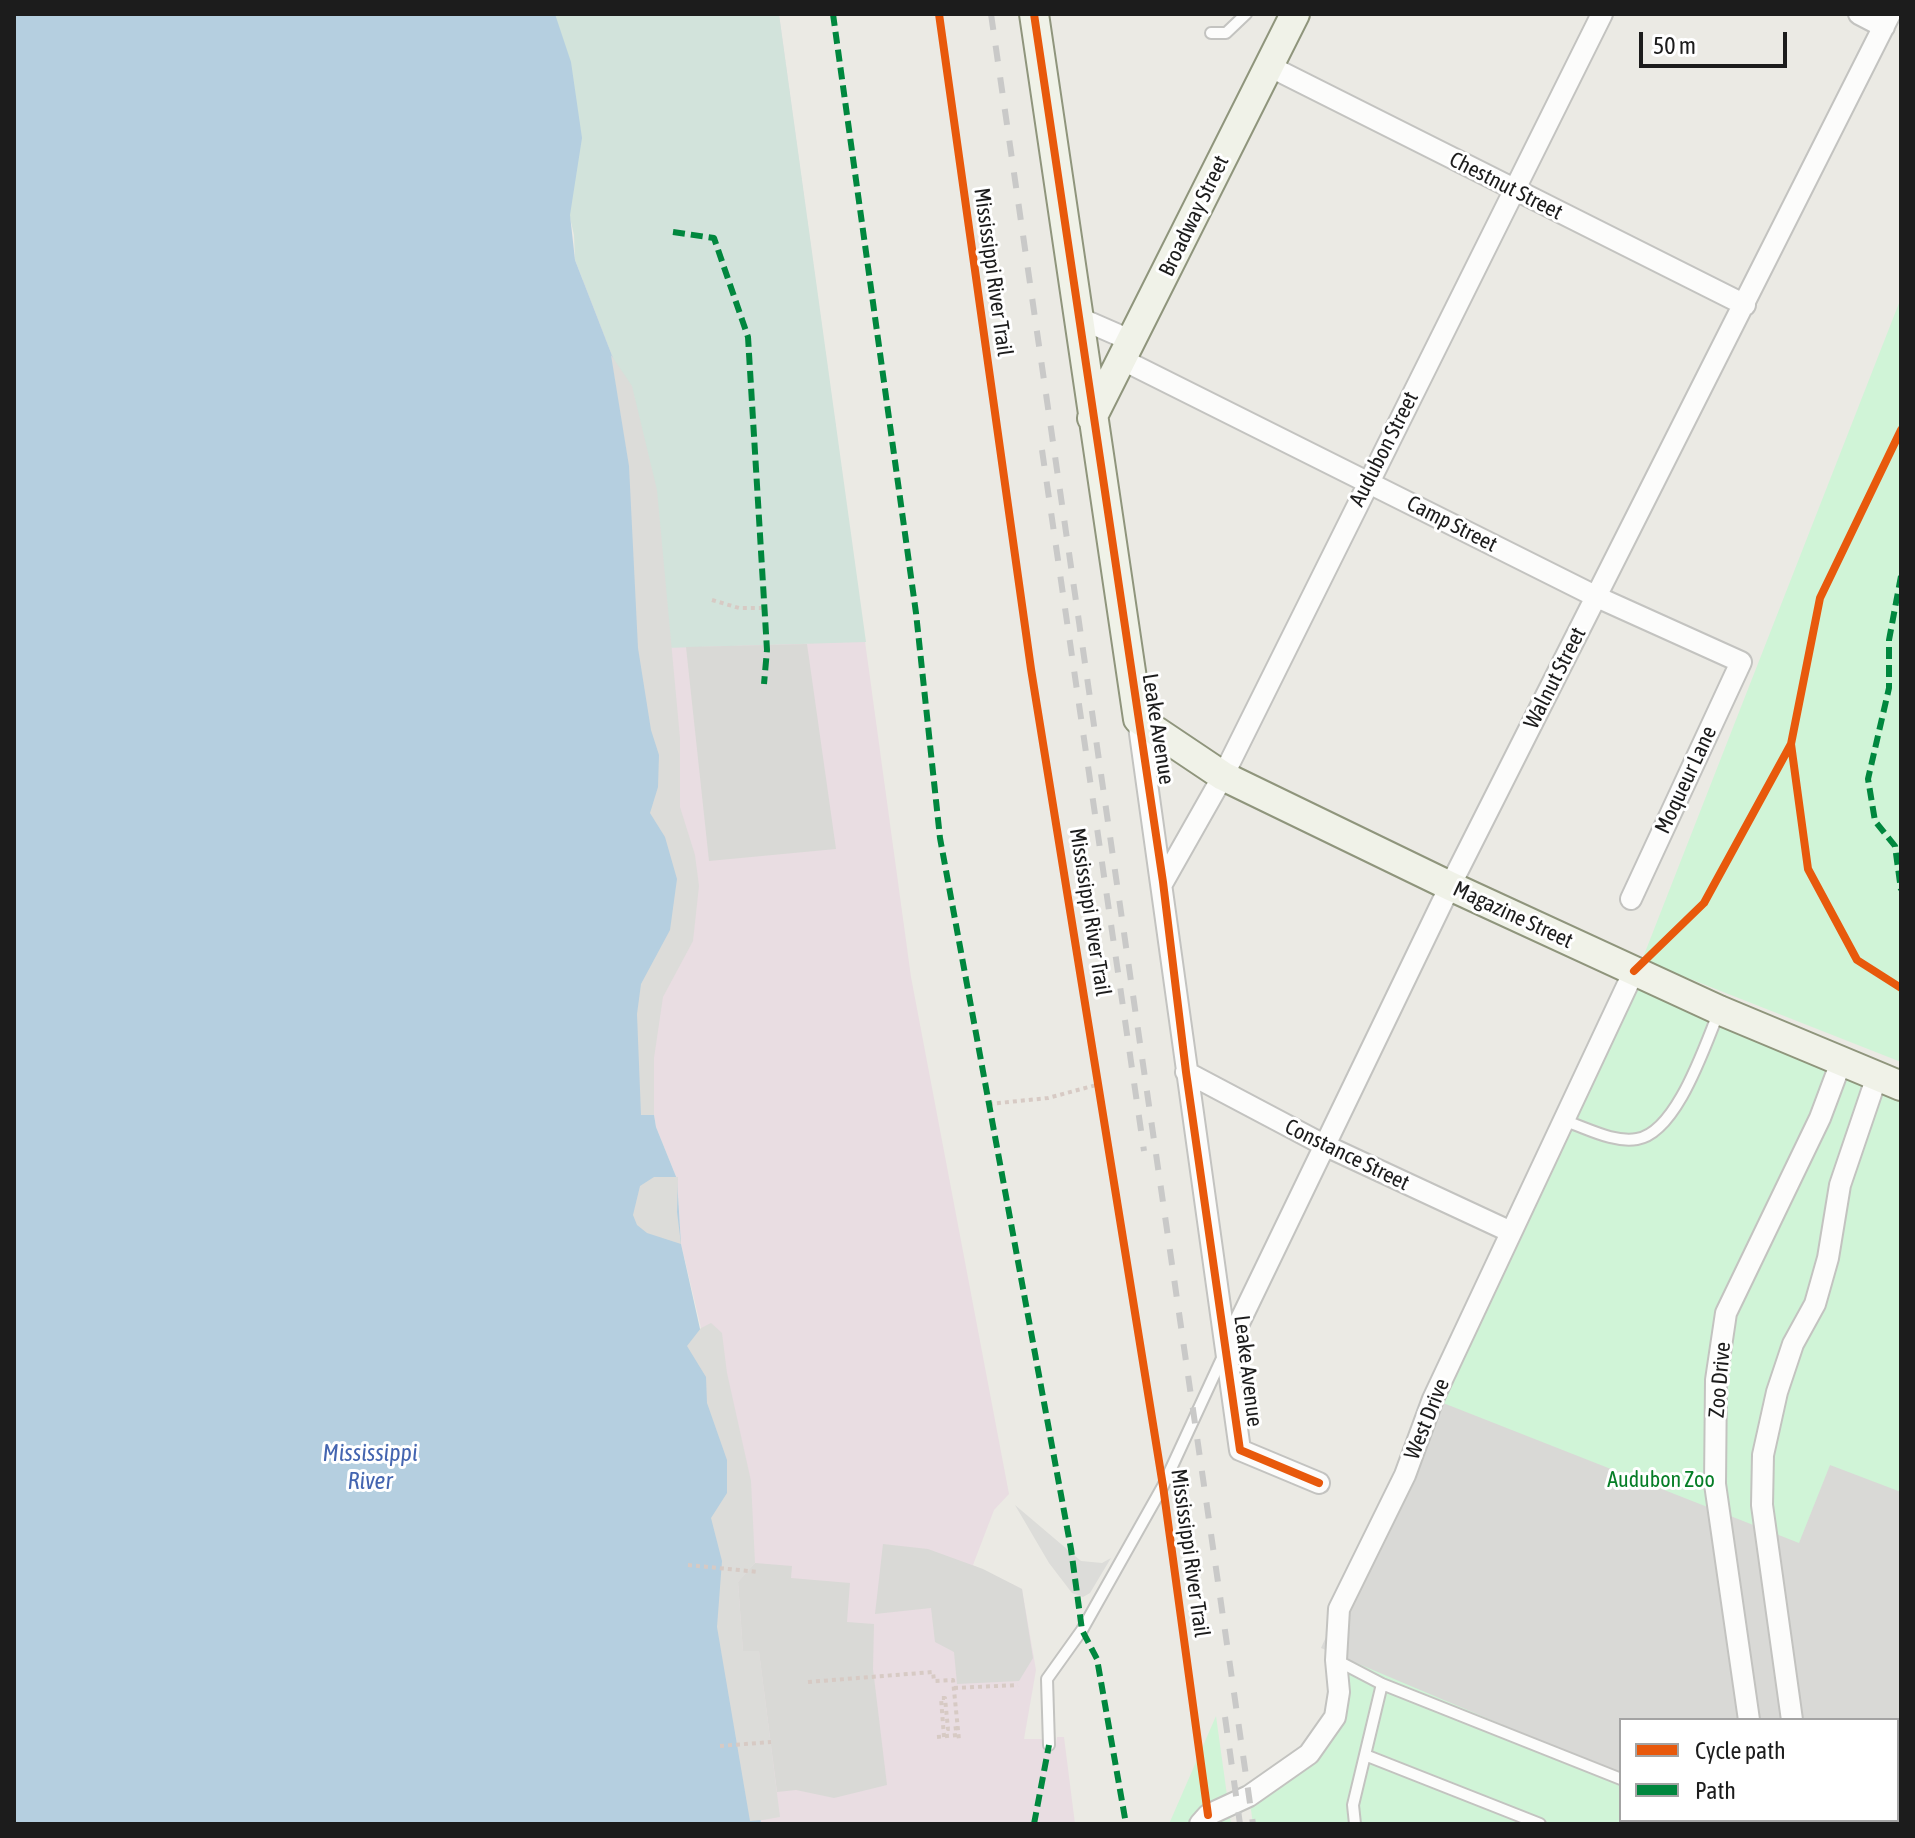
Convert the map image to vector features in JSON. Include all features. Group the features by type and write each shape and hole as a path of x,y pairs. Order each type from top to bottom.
{"street":[{"name":"Leake Avenue","path":"1034,14 1163,882 1186,1072 1228,1346 1240,1450 1319,1483"},
{"name":"Broadway Street","path":"1092,418 1295,14"},
{"name":"Audubon Street","path":"1163,882 1223,776 1367,481 1602,14"},
{"path":"1859,14 1887,20"},
{"name":"Walnut Street","path":"1228,1346 1450,886 1887,20"},
{"name":"Chestnut Street","path":"1269,66 1745,305"},
{"name":"Camp Street","path":"1077,317 1128,351 1367,481 1597,597 1741,662"},
{"name":"Moqueur Lane","path":"1631,899 1741,662"},
{"name":"Magazine Street","path":"1138,719 1223,776 1450,886 1719,1010 1889,1081"},
{"name":"West Drive","path":"1200,1824 1208,1815 1249,1796 1280,1776 1315,1747 1335,1717 1339,1692 1336,1660 1339,1609 1405,1475 1433,1399 1634,971"},
{"name":"Zoo Drive","path":"1749,1718 1715,1484 1716,1380 1726,1313 1820,1118 1841,1062"},
{"name":"Constance Street","path":"1186,1072 1324,1145 1511,1232"},
{"path":"1792,1718 1762,1505 1763,1455 1777,1392 1793,1344 1815,1304 1828,1258 1840,1185 1889,1081"}],"lane":[{"path":"1211,33 1226,33 1246,14"},
{"path":"1565,1121 1613,1138 1636,1139 1657,1132 1671,1118 1719,1010"},
{"path":"1049,1745 1047,1679 1082,1630 1163,1486 1228,1346"},
{"path":"1336,1660 1382,1684 1619,1778"},
{"path":"1355,1824 1353,1805 1382,1684"},
{"path":"1365,1755 1540,1824"},
{"path":"1761,1822 1812,1822"}],"path":[{"path":"712,600 739,608 764,608"},
{"path":"1098,1068 1103,1099"},
{"path":"989,1104 1048,1098 1100,1084"},
{"path":"688,1565 759,1572"},
{"path":"808,1682 933,1672 934,1681 953,1680 959,1738 937,1737"},
{"path":"954,1688 1018,1685"},
{"path":"944,1737 941,1698 945,1698 948,1729 958,1728"},
{"path":"720,1746 771,1742"}],"shaded area":[{"path":"523,14 779,14 866,642 665,648 630,402 575,260 574,235"},
{"path":"779,14 911,977 1009,1494 994,1510 973,1565 1022,1589 1036,1670 1024,1739 1042,1739 1043,1745 1056,1744 1057,1737 1064,1737 1075,1824 761,1824 701,1328 681,1244 677,1179 656,1127 645,1059 675,805 630,402 582,281"},
{"path":"807,644 836,849 709,861 686,647"},
{"path":"1433,1399 1799,1543 1830,1465 1901,1492 1901,1824 1732,1822 1899,1822 1899,1718 1619,1718 1619,1774 1321,1648"},
{"path":"883,1544 928,1549 983,1569 1022,1589 1033,1658 1019,1681 957,1684 954,1652 935,1642 931,1608 875,1614"},
{"path":"755,1563 792,1566 791,1578 850,1583 847,1622 874,1624 873,1669 887,1785 834,1798 796,1790 777,1792 759,1652 743,1652 738,1582"}],"green space":[{"path":"1901,298 1901,1062 1642,960"},
{"name":"Audubon Zoo","path":"1638,987 1901,1094 1901,1824 1253,1824 1249,1796 1335,1717 1336,1660 1433,1399"},
{"path":"1216,1716 1231,1824 1169,1824"}],"water":[{"name":"Mississippi River","path":"14,14 555,14 571,62 582,138 570,215 575,260 630,402 675,805 696,884 659,993 645,1059 656,1127 677,1179 681,1244 700,1329 725,1401 732,1558 761,1824 14,1824"}],"pier":[{"path":"611,355 632,386 657,490 680,738 680,807 695,855 699,886 693,941 663,997 654,1058 654,1115 641,1115 637,1014 641,984 670,930 677,879 665,837 650,813 658,787 659,755 651,730 638,648 629,466"},
{"path":"654,1177 678,1177 677,1212 681,1244 647,1233 637,1225 633,1215 640,1186"},
{"path":"711,1323 722,1333 727,1373 751,1481 755,1563 738,1582 743,1651 759,1651 780,1817 763,1820 750,1821 717,1627 722,1561 711,1518 727,1493 727,1460 707,1403 706,1377 687,1346 701,1328"},
{"path":"1015,1505 1081,1561 1102,1563 1111,1558 1090,1593 1083,1597 1072,1593 1049,1563"}],"railway":[{"path":"991,14 1253,1824"},
{"path":"1042,450 1144,1151"},
{"path":"1225,1717 1240,1824"}],"marked path":[{"path":"833,14 916,613 940,838 1071,1549 1082,1630 1097,1659 1126,1824"},
{"path":"673,232 714,238 748,337 767,650 764,684"},
{"path":"1901,576 1889,640 1889,688 1868,779 1875,821 1895,846 1901,890"},
{"path":"1034,1824 1049,1745"}],"cycle path":[{"name":"Mississippi River Trail","path":"939,14 1031,669 1163,1486 1208,1815"},
{"path":"1034,14 1163,882 1186,1072 1240,1450 1319,1483"},
{"path":"1901,430 1820,598 1791,744 1808,869 1857,960 1901,988"},
{"path":"1634,971 1704,903 1791,744"}]}
